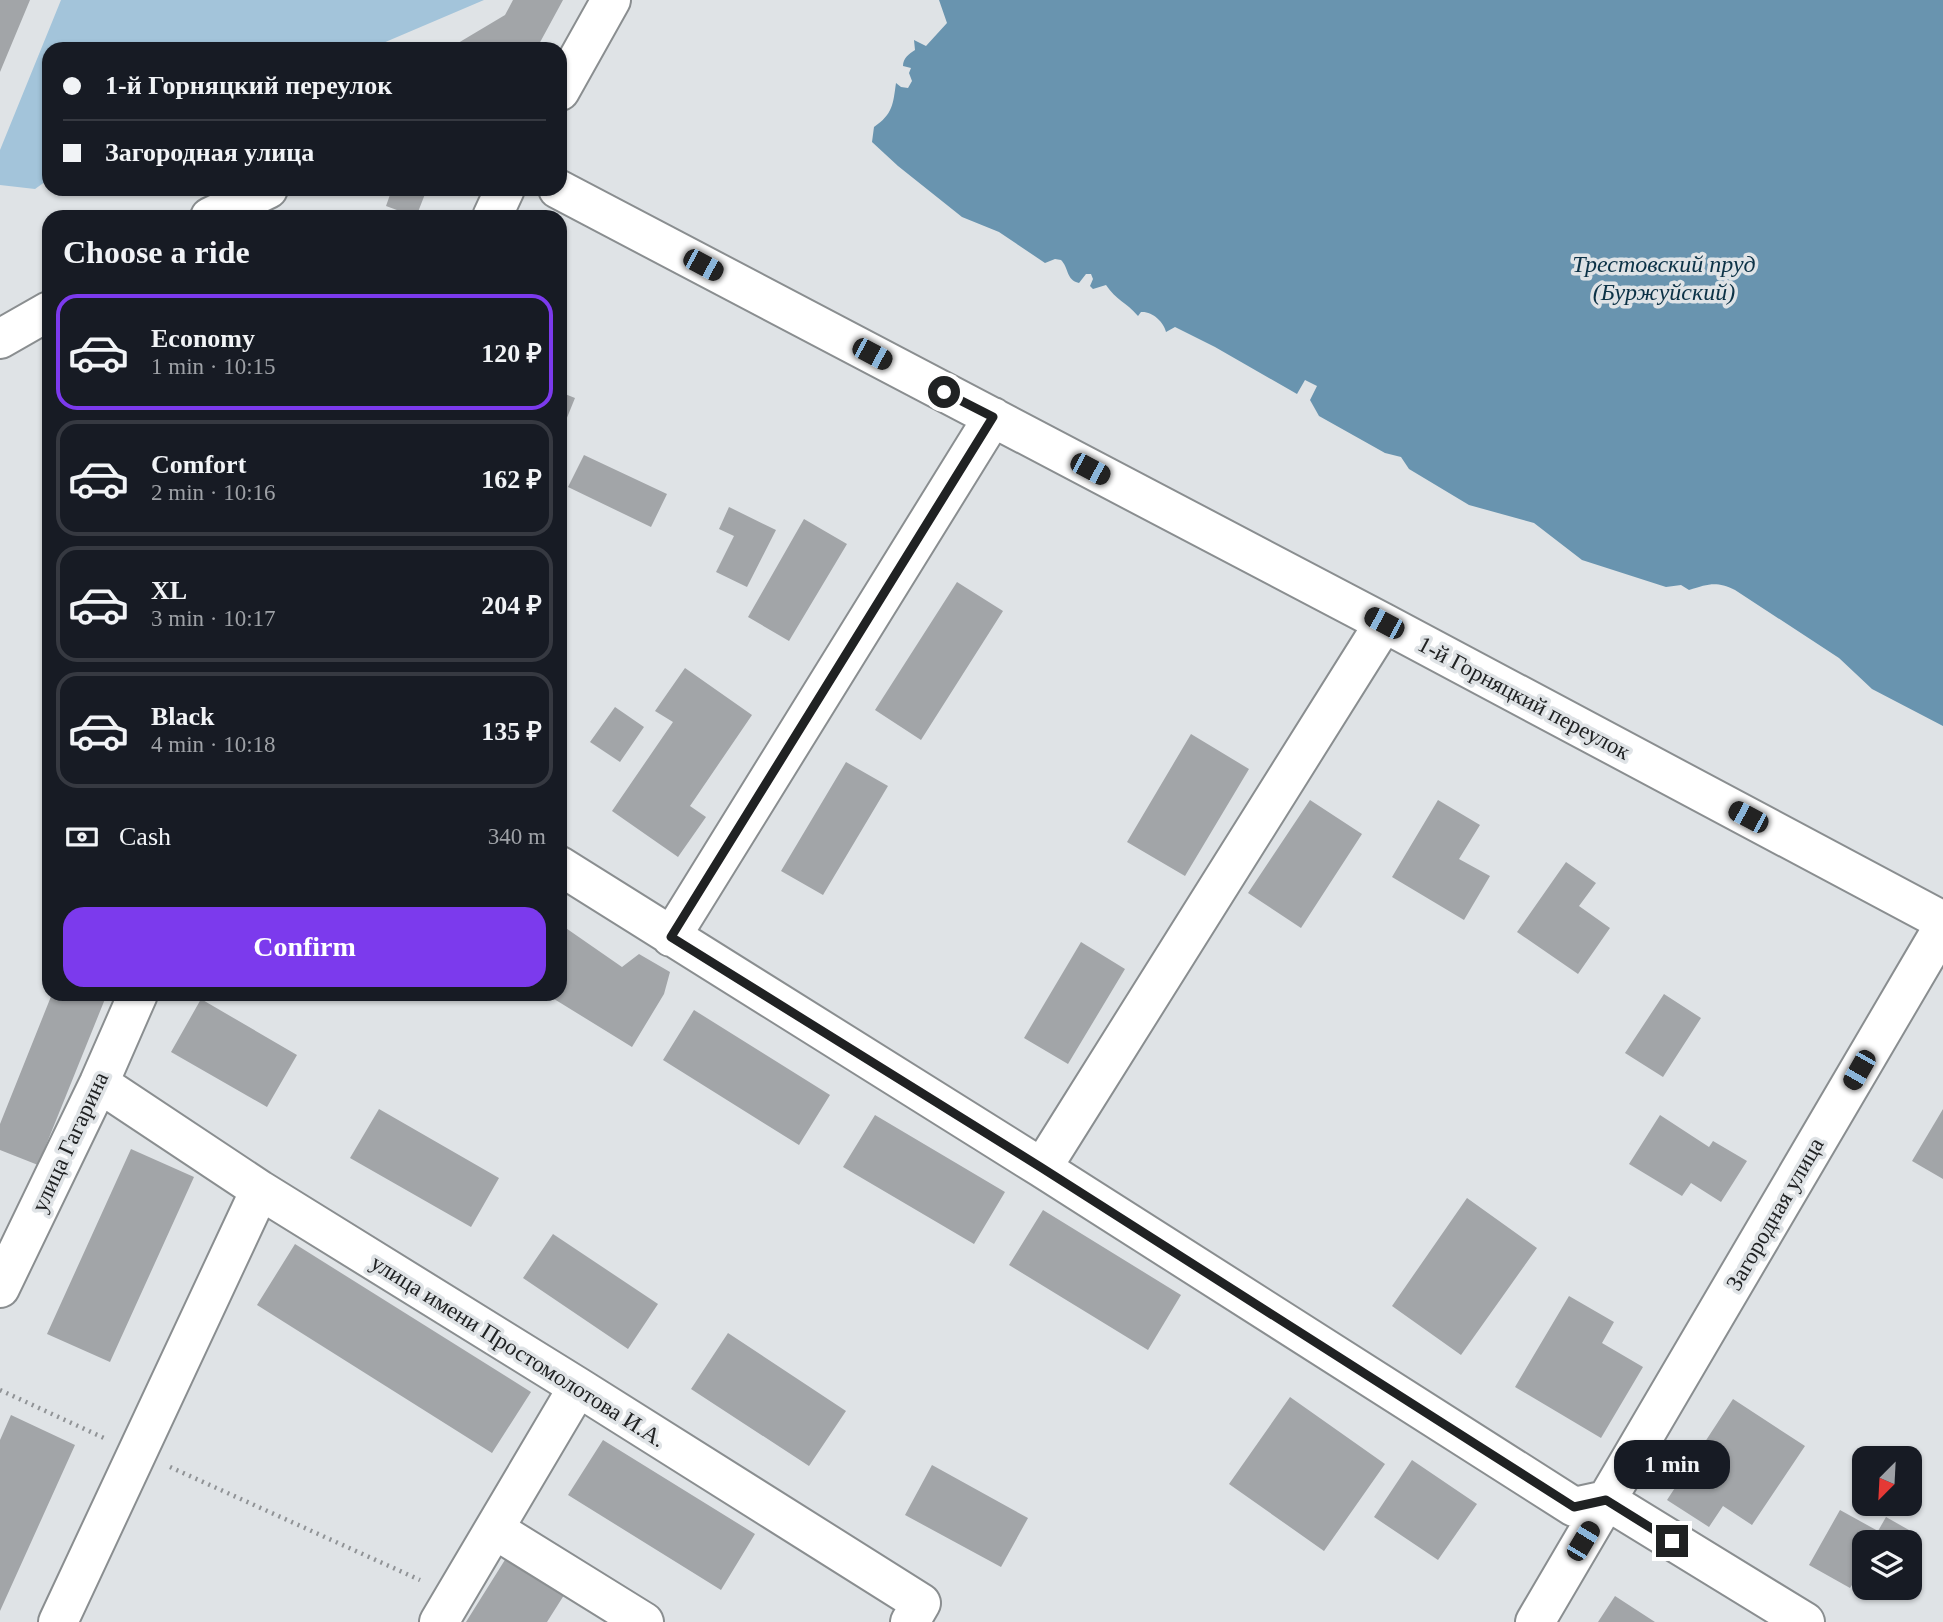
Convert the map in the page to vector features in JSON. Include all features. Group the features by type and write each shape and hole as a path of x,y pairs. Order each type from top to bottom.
{"street":[{"path":"565,42 604,15"},
{"path":"567,79 604,15"},
{"name":"1-й Горняцкий переулок","path":"567,194 1384,623 1943,921"},
{"path":"224,210 254,196"},
{"path":"0,340 42,315"},
{"path":"671,937 993,417"},
{"path":"1042,1168 1384,623"},
{"path":"567,870 1042,1168 1590,1504 1805,1622"},
{"name":"Загородная улица","path":"1535,1622 1590,1504 1943,927"},
{"name":"улица Гагарина","path":"0,1288 99,1083 135,1001"},
{"name":"улица имени Простомолотова И.А.","path":"99,1083 260,1190 921,1603 910,1622"},
{"path":"58,1622 260,1190"},
{"path":"447,1609 578,1387"},
{"path":"494,1530 644,1622"}],"path":[{"path":"0,1390 137,1452 447,1609"}],"shaded area":[{"path":"61,0 484,0 385,42 44,42"},
{"path":"42,47 42,184 35,189 0,185 0,150"}],"water":[{"name":"Трестовский пруд (Буржуйский)","path":"939,0 1943,0 1943,726 1872,689 1839,658 1735,590 1717,584 1689,590 1681,585 1666,587 1582,560 1534,523 1469,505 1409,469 1401,457 1385,453 1319,416 1310,400 1317,386 1305,380 1297,394 1175,327 1166,332 1157,318 1145,312 1138,316 1106,285 1093,289 1090,286 1093,279 1091,274 1086,274 1079,283 1070,277 1061,260 1045,263 999,232 962,217 872,142 874,127 885,118 891,108 896,83 908,88 912,81 909,73 911,68 903,66 903,63 915,50 914,40 926,46 947,23"}],"building":[{"path":"0,0 30,0 0,72"},
{"path":"513,0 563,0 540,42 460,42 505,15"},
{"path":"390,196 424,196 419,210 397,210 386,206"},
{"path":"567,395 575,398 567,418"},
{"path":"584,455 667,494 651,527 568,487"},
{"path":"729,507 776,530 747,587 716,572 734,536 719,529"},
{"path":"804,519 847,544 789,641 748,617"},
{"path":"957,582 1003,611 921,740 875,710"},
{"path":"685,668 752,715 690,806 706,817 678,857 612,811 673,722 655,711"},
{"path":"615,707 644,727 620,762 590,742"},
{"path":"1191,734 1249,769 1185,876 1127,842"},
{"path":"846,762 888,786 823,895 781,871"},
{"path":"1310,800 1362,834 1301,928 1248,893"},
{"path":"1438,800 1480,825 1459,859 1490,876 1464,920 1392,877"},
{"path":"1566,862 1596,883 1579,906 1610,928 1578,974 1517,932"},
{"path":"567,929 622,967 639,954 670,972 664,994 632,1047 557,1001 567,1001"},
{"path":"1081,942 1125,969 1068,1064 1024,1038"},
{"path":"1664,994 1701,1018 1663,1077 1625,1053"},
{"path":"49,1001 104,1001 38,1165 0,1150 0,1124"},
{"path":"200,1001 204,1001 297,1055 267,1107 171,1052"},
{"path":"694,1010 830,1095 799,1145 663,1060"},
{"path":"379,1109 499,1178 471,1227 350,1158"},
{"path":"1943,1109 1943,1179 1912,1161"},
{"path":"875,1115 1005,1192 974,1244 843,1167"},
{"path":"1660,1115 1709,1147 1713,1141 1747,1161 1721,1202 1691,1183 1682,1196 1629,1164"},
{"path":"131,1149 194,1177 110,1362 47,1334"},
{"path":"1467,1198 1537,1248 1461,1355 1392,1306"},
{"path":"1043,1210 1181,1295 1148,1350 1009,1265"},
{"path":"553,1234 658,1304 628,1349 523,1278"},
{"path":"295,1244 531,1392 492,1453 257,1305"},
{"path":"1569,1296 1614,1322 1602,1343 1643,1367 1601,1438 1515,1387"},
{"path":"728,1333 846,1411 809,1466 691,1389"},
{"path":"1290,1397 1385,1464 1324,1551 1229,1484"},
{"path":"1733,1399 1805,1446 1752,1525 1723,1506 1709,1527 1667,1500"},
{"path":"11,1415 75,1445 0,1611 0,1440"},
{"path":"603,1440 755,1534 721,1590 568,1495"},
{"path":"1412,1460 1477,1504 1438,1560 1374,1517"},
{"path":"932,1465 1028,1518 1001,1567 905,1515"},
{"path":"1840,1510 1876,1530 1852,1530 1850,1588 1809,1565"},
{"path":"1886,1517 1909,1530 1879,1530"},
{"path":"508,1555 566,1592 547,1622 466,1622"},
{"path":"1615,1596 1655,1622 1598,1622"}],"route":[{"path":"944,392 993,417 671,937 1042,1168 1574,1507 1606,1500 1672,1541"}]}
